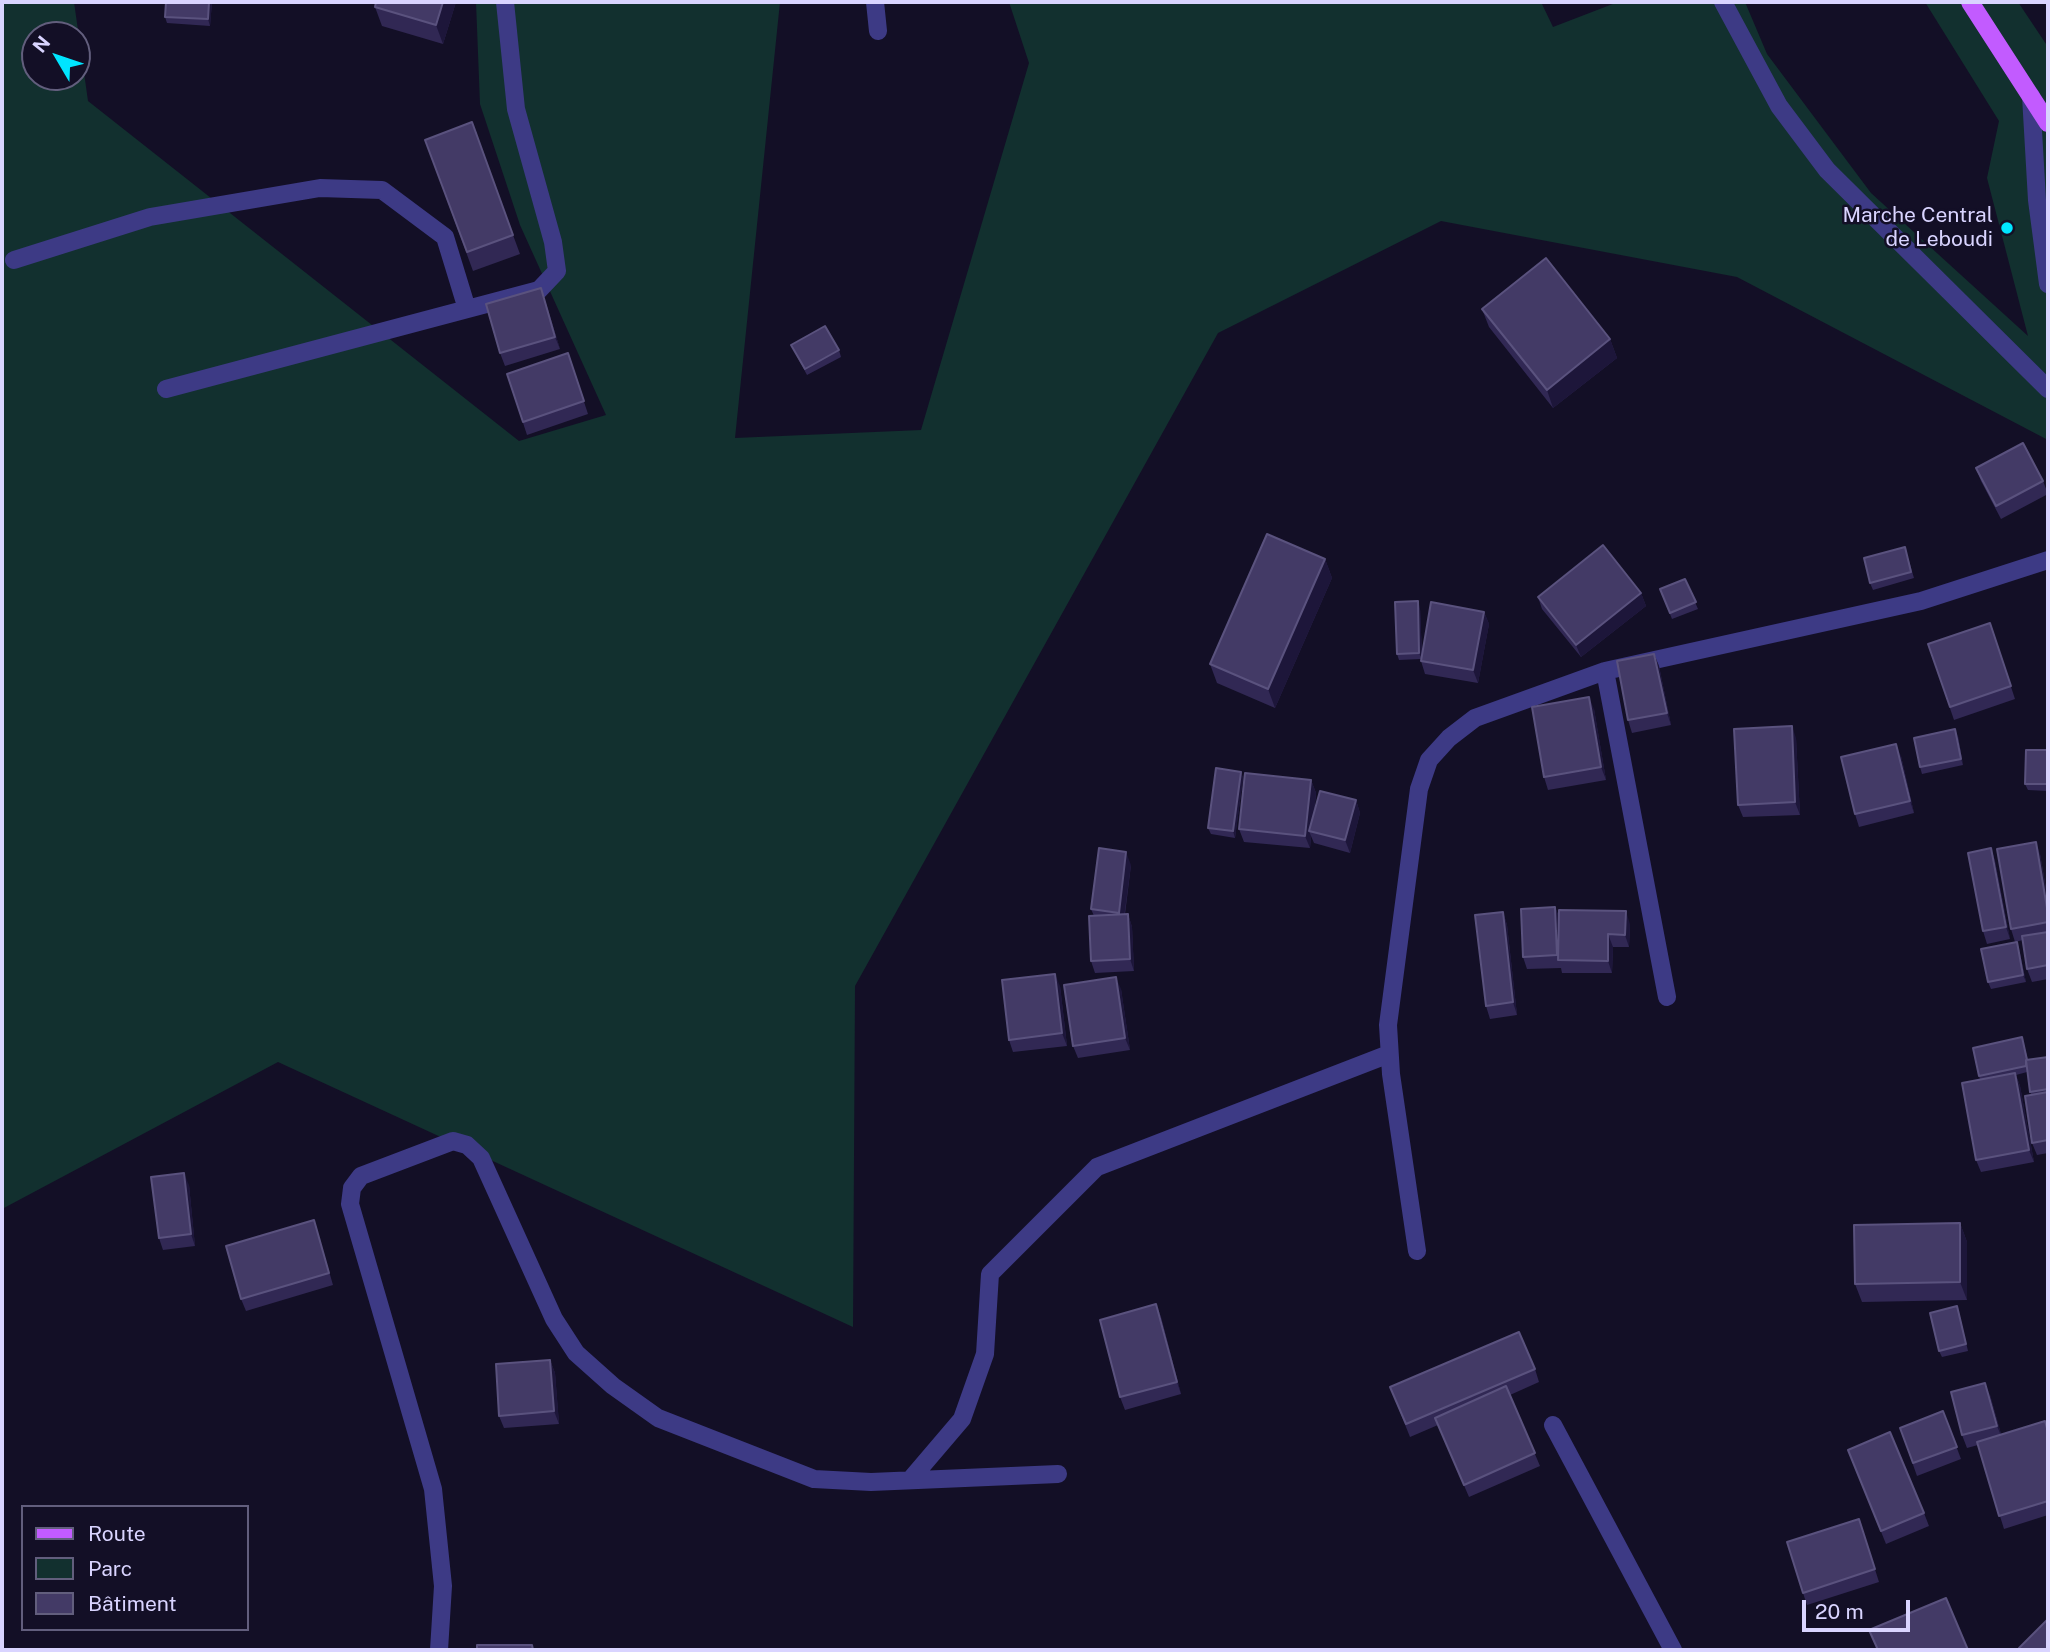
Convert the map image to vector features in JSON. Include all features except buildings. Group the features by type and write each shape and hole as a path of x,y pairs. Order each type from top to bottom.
{"main road":[{"path":"1970,2 2048,123"}],"street":[{"path":"166,389 540,290 557,271 553,242 516,108 505,2"},
{"path":"875,2 878,31"},
{"path":"1728,4 1779,106 1827,170 2048,389"},
{"path":"2031,96 2037,200 2048,284"},
{"path":"13,260 150,217 320,188 382,190 445,237 467,309"},
{"path":"1417,1251 1389,1054 1388,1025 1419,789 1429,760 1449,738 1475,718 1605,671 1921,601 2048,560"},
{"path":"1605,671 1667,997"},
{"path":"911,1480 962,1419 985,1354 990,1274 1097,1167 1389,1054"},
{"path":"439,1650 443,1586 433,1489 350,1204 352,1188 360,1175 453,1141 467,1145 481,1158 554,1319 576,1353 613,1386 658,1418 814,1479 871,1482 1058,1474"},
{"path":"1553,1425 1673,1650"}],"green space":[{"path":"2,2 74,2 77,21 21,21 21,91 87,91 88,101 519,441 606,415 520,225 480,104 476,2 780,2 735,438 921,430 1029,63 1009,2 1541,2 1553,27 1618,2 1745,2 1767,54 1871,193 2028,336 1987,178 1999,121 1925,2 2018,2 2048,47 2048,440 1737,277 1441,221 1218,333 855,986 853,1327 278,1062 2,1209"}],"place":[{"name":"Marche Central de Leboudi","path":"2007,228"}]}
